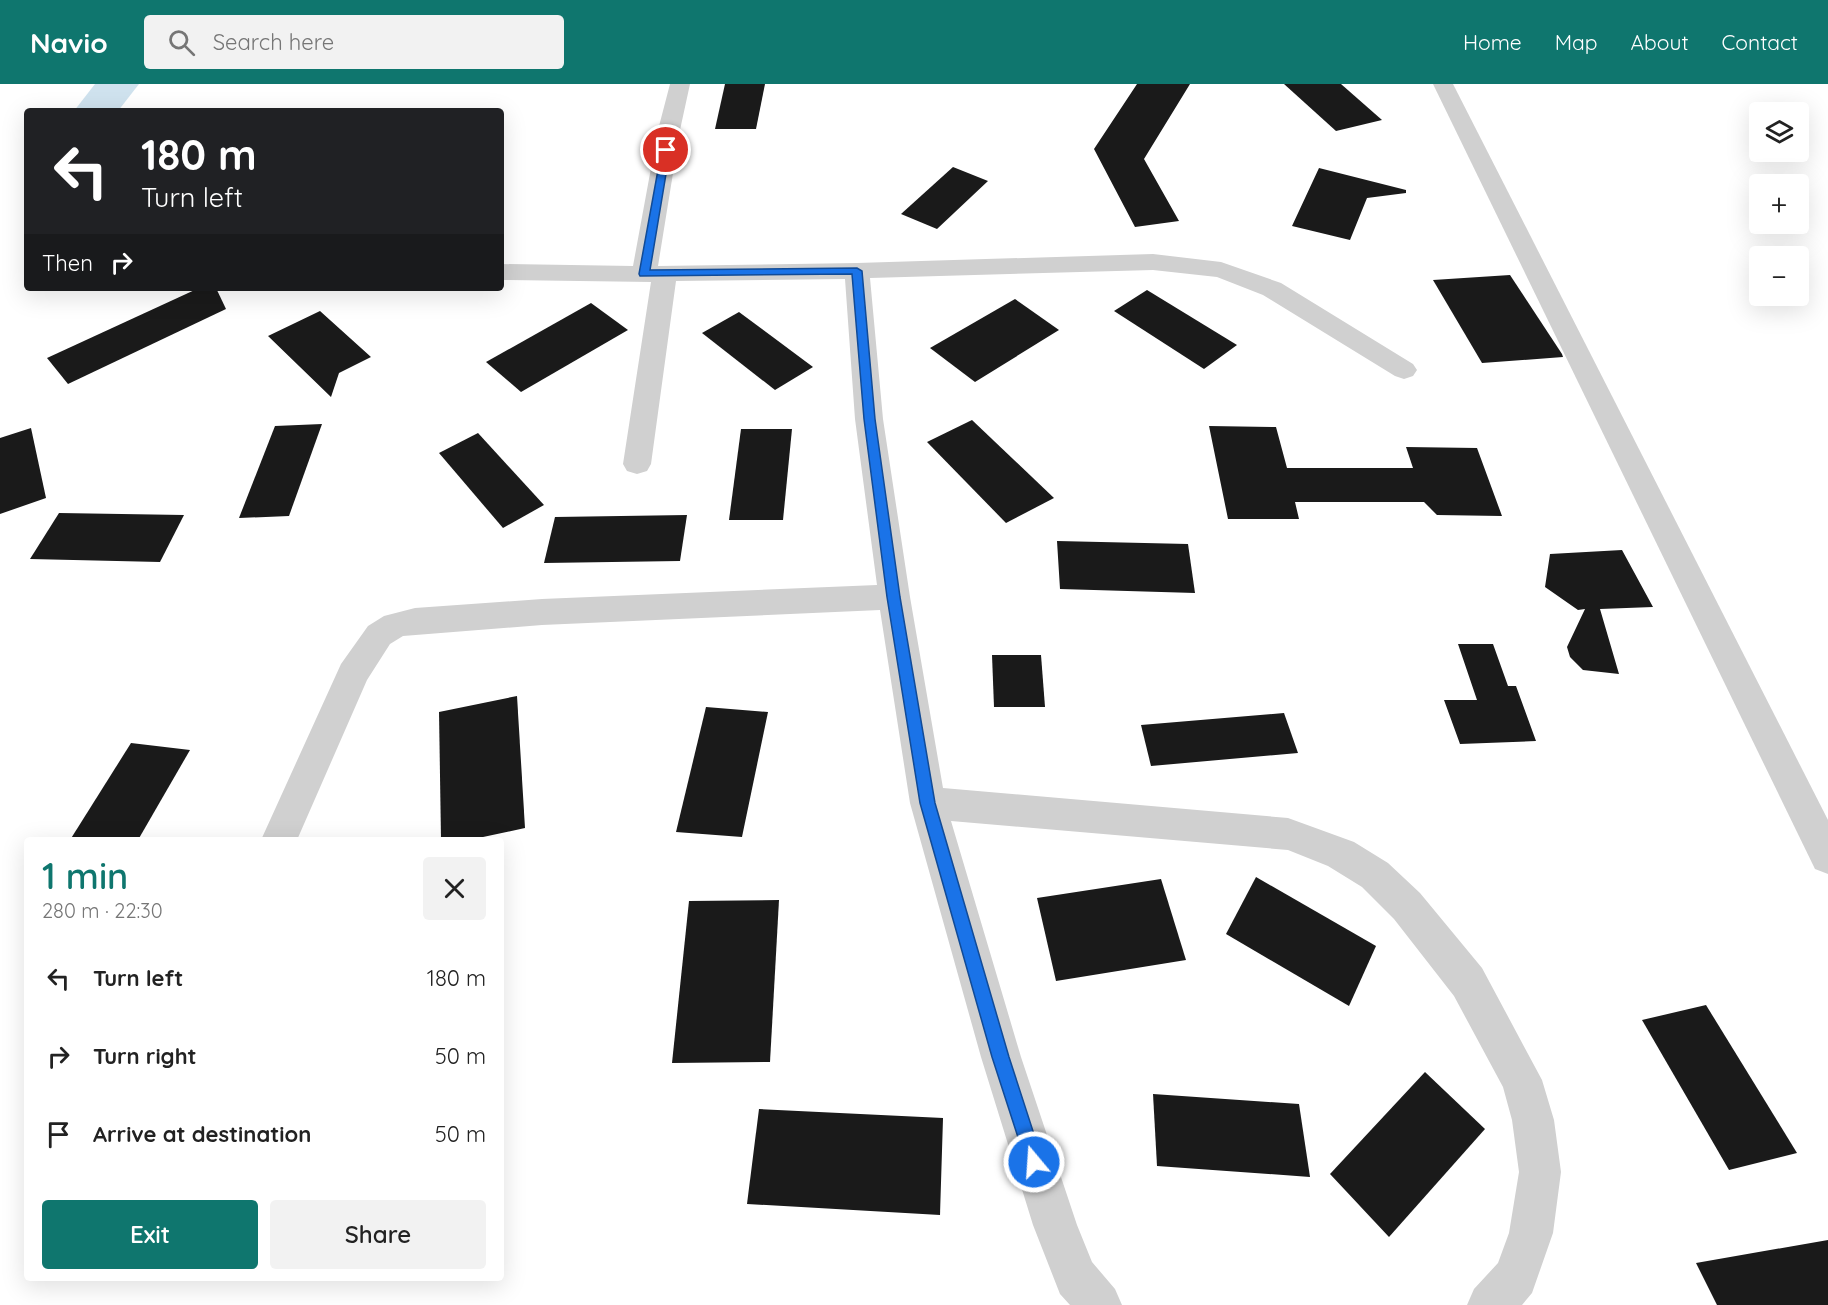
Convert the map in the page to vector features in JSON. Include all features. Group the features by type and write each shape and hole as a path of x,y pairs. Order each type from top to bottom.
{"lane":[{"path":"637,464 669,130 680,84"},
{"path":"1443,84 1828,857"},
{"path":"504,272 857,271 1153,262 1221,270 1272,289 1404,370"},
{"path":"857,271 869,419 894,597 928,803 1001,1057 1055,1225 1076,1278 1099,1305"},
{"path":"280,837 353,674 379,635 395,625 415,621 542,612 894,597"},
{"path":"928,803 1288,834 1341,854 1375,874 1407,906 1468,982 1522,1080 1533,1120 1540,1172 1531,1233 1516,1277 1494,1304 1490,1305"}],"water":[{"path":"95,84 139,84 120,108 76,108"}],"building":[{"path":"725,84 765,84 756,129 715,129"},
{"path":"1137,84 1190,84 1144,159 1179,221 1135,227 1094,149"},
{"path":"1284,84 1341,84 1382,120 1336,131"},
{"path":"953,167 988,181 937,229 901,214"},
{"path":"1319,168 1406,190 1406,193 1367,198 1350,240 1292,226"},
{"path":"1510,275 1563,357 1482,363 1433,280"},
{"path":"1147,290 1237,345 1204,369 1114,311"},
{"path":"192,291 217,291 226,309 68,384 47,358"},
{"path":"1015,299 1059,330 975,382 930,348"},
{"path":"591,303 628,330 521,392 486,362"},
{"path":"320,311 371,357 339,373 331,397 268,336"},
{"path":"739,312 813,367 775,390 702,333"},
{"path":"972,420 1054,498 1006,523 927,442"},
{"path":"322,424 289,516 239,518 275,426"},
{"path":"1209,426 1276,427 1287,468 1413,468 1406,447 1477,448 1502,516 1437,515 1424,502 1295,502 1299,519 1228,519"},
{"path":"31,428 46,498 0,514 0,438"},
{"path":"741,429 792,429 783,520 729,520"},
{"path":"478,433 544,505 503,528 439,453"},
{"path":"59,513 184,515 160,562 30,559"},
{"path":"687,515 680,561 544,563 555,517"},
{"path":"1057,541 1188,544 1195,593 1060,589"},
{"path":"1622,550 1653,607 1600,609 1619,674 1583,670 1570,657 1567,647 1585,609 1578,610 1545,587 1550,554"},
{"path":"1458,644 1493,644 1508,686 1516,686 1536,741 1460,744 1444,700 1477,700"},
{"path":"992,655 1041,655 1045,707 994,707"},
{"path":"517,696 525,828 483,837 441,837 439,712"},
{"path":"706,707 768,712 742,837 676,832"},
{"path":"1284,713 1298,753 1151,766 1141,725"},
{"path":"131,743 190,750 140,837 72,837"},
{"path":"1256,877 1376,946 1349,1006 1226,934"},
{"path":"1161,879 1186,960 1056,981 1037,898"},
{"path":"779,900 770,1062 672,1063 689,901"},
{"path":"1706,1005 1797,1153 1729,1170 1642,1020"},
{"path":"1425,1072 1485,1129 1389,1237 1330,1174"},
{"path":"1153,1094 1299,1104 1310,1177 1157,1166"},
{"path":"759,1109 943,1118 940,1215 747,1204"},
{"path":"1828,1240 1828,1305 1717,1305 1696,1263"}],"route":[{"path":"666,150 644,274 857,271 869,419 894,597 928,803 1001,1057 1034,1162"}]}
